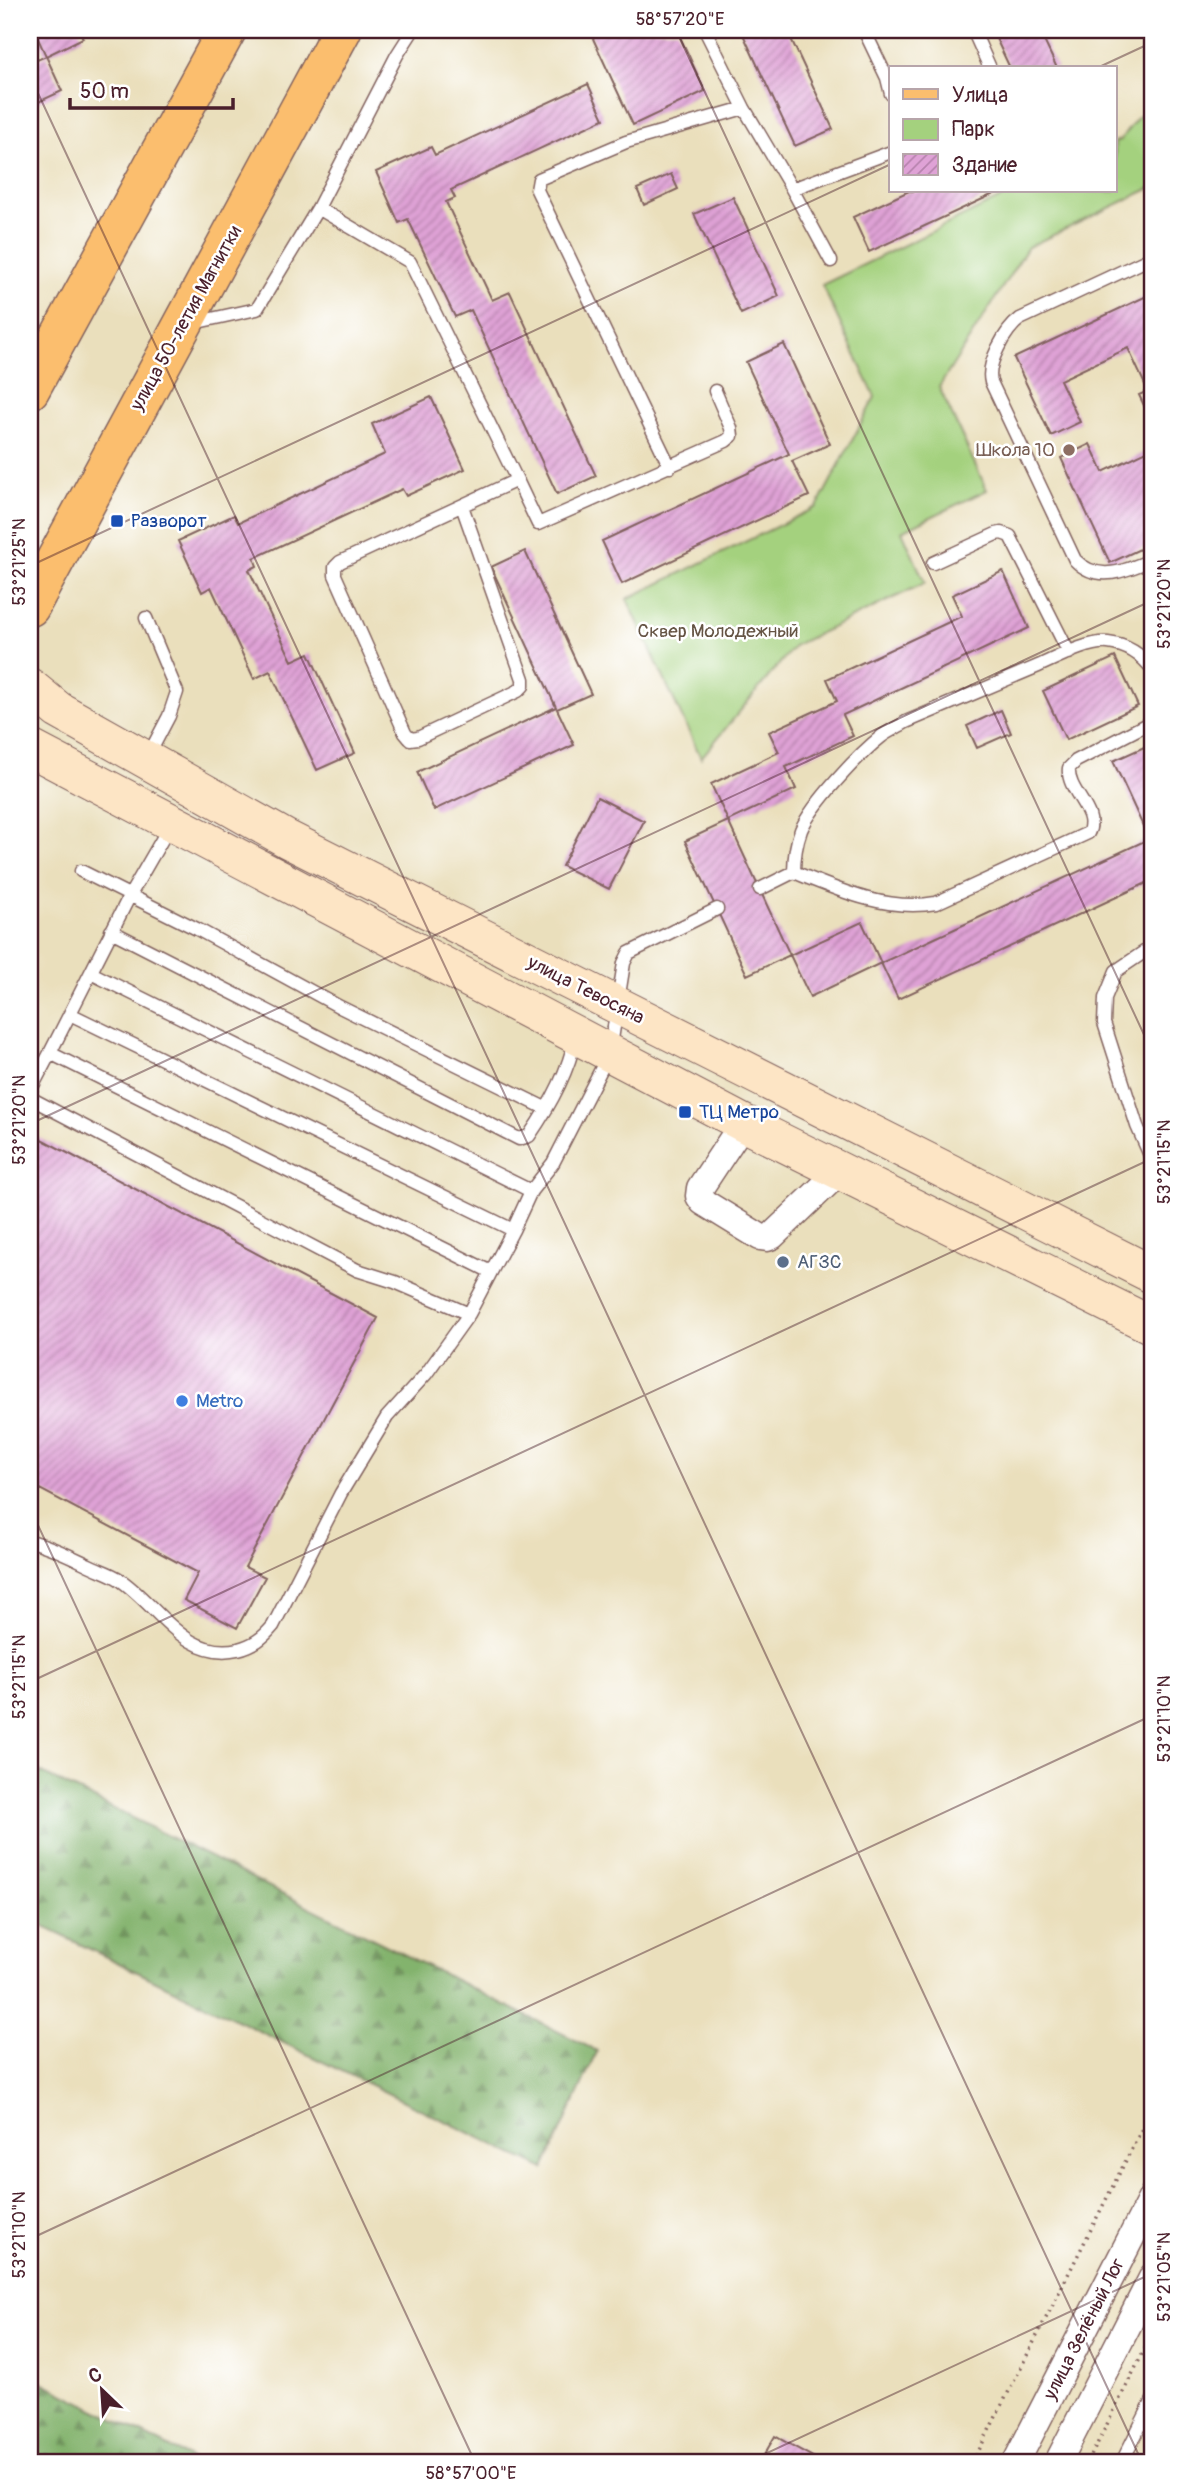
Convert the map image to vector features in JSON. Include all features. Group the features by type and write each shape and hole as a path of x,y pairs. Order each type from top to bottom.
{"main road":[{"path":"30,390 227,30"},
{"name":"улица 50-летия Магнитки","path":"30,607 342,30"}],"street":[{"name":"улица Тевосяна","path":"30,687 58,710 287,839 1148,1268"},
{"path":"30,748 743,1122 1153,1326"},
{"path":"743,1122 700,1188 699,1196 703,1202 760,1237 772,1236 841,1170"},
{"name":"улица Зелёный Лог","path":"1016,2462 1153,2195"},
{"name":"улица Зелёный Лог","path":"1058,2462 1153,2276"}],"lane":[{"path":"183,325 257,309 318,208 397,55 413,30"},
{"path":"705,30 744,108 793,189 831,261"},
{"path":"864,30 889,86"},
{"path":"973,30 989,66"},
{"path":"670,467 537,190 537,182 542,177 626,142 744,108"},
{"path":"793,189 889,153"},
{"path":"318,208 410,262 538,524 726,441 732,436 731,428 715,391"},
{"path":"1153,257 1020,319 1011,328 989,370 991,382 1075,560 1088,569 1118,574 1153,559"},
{"path":"462,506 523,685 518,691 418,738 410,738 405,733 335,575 335,568 340,562 517,480"},
{"path":"933,562 996,534 1010,536 1069,653"},
{"path":"145,761 169,716 177,692 146,618"},
{"path":"794,872 795,850 803,827 818,803 861,756 883,736 906,722 1069,653 1100,643 1111,643 1134,651 1145,659 1153,670"},
{"path":"760,889 794,872 863,898 900,905 936,903 1088,833 1091,819 1069,778 1069,768 1076,761 1153,721"},
{"path":"30,1090 130,895 171,824"},
{"path":"81,870 340,1007 545,1108"},
{"path":"30,1541 44,1544 118,1579 182,1637 205,1649 228,1651 248,1647 263,1639 273,1626 341,1493 387,1417 426,1374 469,1314 531,1191 553,1163 610,1052 624,963 629,953 717,909"},
{"path":"111,931 519,1139 532,1131 545,1108 571,1058 576,1035"},
{"path":"1153,946 1116,971 1105,998 1104,1023 1137,1126 1153,1162"},
{"path":"90,973 531,1191"},
{"path":"70,1014 513,1230"},
{"path":"50,1053 491,1272"},
{"path":"30,1098 357,1270 395,1282 469,1314"},
{"path":"1122,2462 1153,2400"}],"path":[{"path":"973,2462 1153,2107"},
{"path":"1088,2462 1153,2333"}],"green space":[{"name":"Сквер Молодежный","path":"1153,110 1153,187 1028,247 939,387 987,490 902,531 925,583 795,645 701,758 627,599 817,507 875,397 822,285 1013,192 1116,192 1116,142 1138,117"},
{"path":"30,1767 597,2051 544,2169 30,1920"},
{"path":"30,2376 198,2462 30,2462"}],"building":[{"path":"34,30 79,30 83,38 46,56"},
{"path":"589,30 677,30 705,91 633,125"},
{"path":"741,30 787,30 833,129 795,146"},
{"path":"992,30 1039,30 1056,66 1009,66"},
{"path":"46,56 62,91 30,106 30,63"},
{"path":"588,84 604,119 451,190 455,198 446,202 492,300 510,292 596,476 557,494 471,310 455,317 408,219 399,223 376,172 431,147 435,155"},
{"path":"671,174 678,189 644,205 637,189"},
{"path":"907,192 998,192 869,252 853,217"},
{"path":"733,197 779,296 741,314 694,214"},
{"name":"Школа 10","path":"1153,293 1153,415 1149,416 1139,395 1148,391 1128,348 1060,380 1080,422 1051,436 1014,358"},
{"path":"784,344 830,444 792,461 809,496 622,584 602,541 789,454 746,362"},
{"path":"431,397 465,469 406,496 402,489 254,558 257,566 249,570 292,661 309,653 355,753 317,770 270,671 254,679 211,587 202,592 178,541 234,515 238,523 385,454 372,424"},
{"name":"Школа 10","path":"1090,444 1103,472 1153,448 1153,543 1110,563 1061,458"},
{"path":"525,551 591,694 557,709 574,745 434,810 417,772 556,707 491,567"},
{"path":"1003,571 1029,628 843,715 853,736 786,767 796,789 728,821 711,784 779,752 769,732 837,701 827,679 962,616 952,595"},
{"path":"1115,657 1138,706 1066,740 1043,691"},
{"path":"1001,710 1011,733 977,748 967,726"},
{"path":"1153,743 1153,880 898,999 881,963 1149,839 1113,761"},
{"path":"597,797 644,821 609,889 562,866"},
{"path":"728,821 790,955 747,975 685,841"},
{"path":"862,922 881,963 810,997 790,955"},
{"name":"Metro","path":"30,1133 378,1318 245,1567 265,1577 237,1628 184,1600 198,1573 30,1484"},
{"path":"775,2436 822,2462 760,2462"}],"place":[{"name":"Школа 10","path":"1069,450"},
{"name":"Разворот","path":"117,521"},
{"name":"ТЦ Метро","path":"685,1112"},
{"name":"АГЗС","path":"783,1262"},
{"name":"Metro","path":"182,1401"}]}
